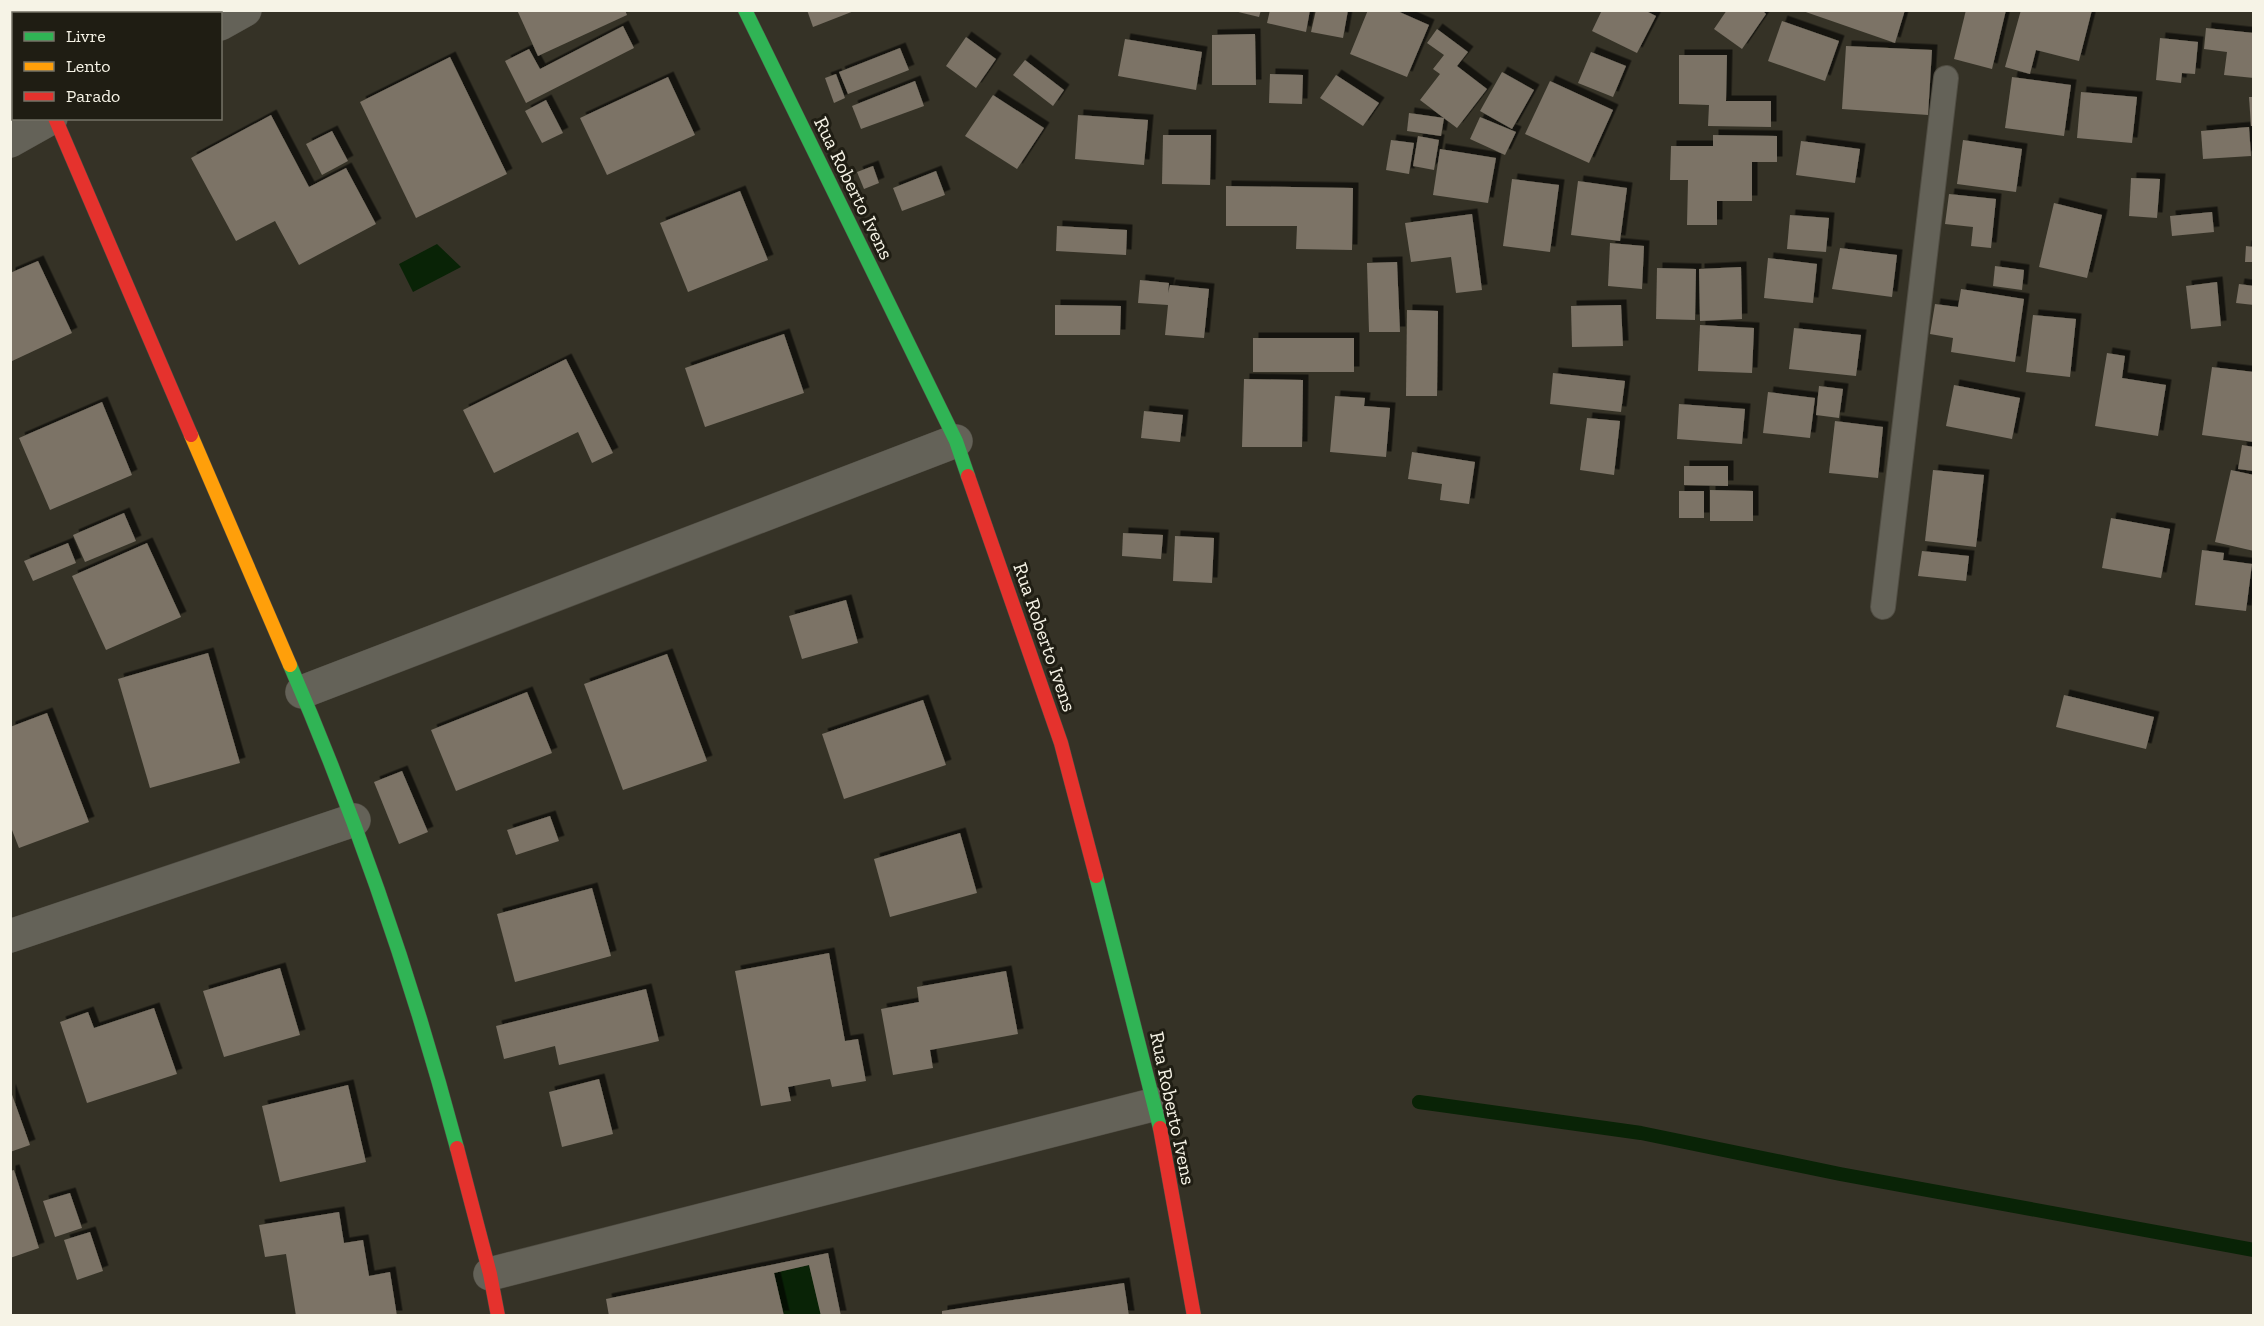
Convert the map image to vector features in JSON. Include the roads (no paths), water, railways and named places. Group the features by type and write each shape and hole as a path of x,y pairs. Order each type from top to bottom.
{"street":[{"path":"222,23 246,10"},
{"name":"Rua Roberto Ivens","path":"745,10 956,441 1061,743 1155,1104 1194,1316"},
{"path":"10,141 49,120"},
{"path":"54,120 302,692 354,820 431,1050 490,1274 498,1316"},
{"path":"302,692 956,441"},
{"path":"10,936 354,820"},
{"path":"490,1274 1155,1104"}],"lane":[{"path":"1883,607 1946,78"}],"waterway":[{"path":"1419,1102 1641,1133 1840,1174 2254,1250"}]}
